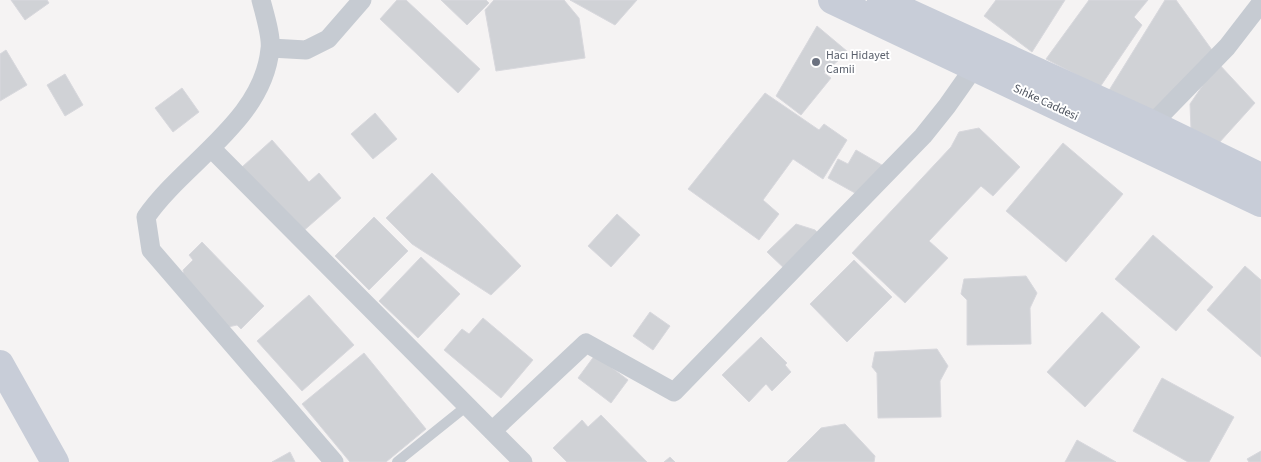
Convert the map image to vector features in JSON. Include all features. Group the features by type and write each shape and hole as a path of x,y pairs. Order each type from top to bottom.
{"main road":[{"name":"Sıhke Caddesi","path":"832,0 973,69 1261,203"},
{"path":"882,0 1261,176"},
{"path":"0,364 55,462"}],"street":[{"path":"261,0 271,48 262,81 238,120 157,201 146,217 151,250 334,462"},
{"path":"271,48 306,50 328,39 362,0"},
{"path":"1152,124 1228,48 1261,3"},
{"path":"492,431 586,343 674,392 923,136 948,106 973,69"},
{"path":"211,148 523,462"}],"lane":[{"path":"397,462 468,405"}],"building":[{"path":"11,0 47,0 49,3 25,20"},
{"path":"397,0 406,0 480,69 458,93 380,19"},
{"path":"441,0 486,0 489,3 467,25"},
{"path":"494,0 564,0 579,18 585,58 496,71 485,10"},
{"path":"570,0 637,0 615,25"},
{"path":"996,0 1065,0 1032,52 984,16"},
{"path":"1089,0 1148,0 1134,17 1142,25 1100,87 1046,59"},
{"path":"1165,0 1176,0 1212,50 1150,118 1108,92"},
{"name":"Hacı Hidayet Camii","path":"817,26 848,52 824,73 831,78 801,115 776,96"},
{"path":"6,50 27,85 0,101 0,54"},
{"path":"1218,63 1255,103 1218,144 1191,129 1190,104"},
{"path":"65,74 83,105 65,116 47,85"},
{"path":"182,88 199,112 173,132 155,108"},
{"path":"765,93 819,130 824,124 847,140 823,179 793,159 763,200 779,214 759,240 688,189"},
{"path":"375,113 397,139 373,159 351,134"},
{"path":"979,128 1020,167 993,196 981,186 929,241 948,258 905,303 852,253 951,147 959,132"},
{"path":"272,140 309,182 319,173 341,198 301,233 242,167"},
{"path":"1063,143 1123,194 1066,262 1006,211"},
{"path":"856,150 887,168 865,190 855,193 828,178 838,159 848,164"},
{"path":"432,173 521,266 491,295 412,244 386,218"},
{"path":"617,214 640,235 611,267 588,246"},
{"path":"374,217 408,251 369,290 335,256"},
{"path":"796,224 815,230 822,237 787,271 767,252"},
{"path":"1153,235 1213,287 1176,331 1115,279"},
{"path":"202,242 264,306 241,329 237,325 228,327 185,282 183,270 193,260 189,255"},
{"path":"421,257 460,294 418,338 379,301"},
{"path":"854,260 892,297 847,342 810,304"},
{"path":"1245,266 1261,280 1261,357 1207,310"},
{"path":"1026,276 1037,293 1030,308 1031,344 967,345 967,300 961,294 964,279"},
{"path":"309,295 354,345 302,391 257,341"},
{"path":"650,312 670,326 653,350 633,336"},
{"path":"1102,312 1140,347 1085,407 1047,372"},
{"path":"483,318 533,360 501,398 444,350 462,329 469,334"},
{"path":"761,337 787,363 785,365 791,372 772,391 766,384 749,402 722,375"},
{"path":"937,349 948,366 940,381 941,417 878,418 877,373 872,367 875,352"},
{"path":"364,353 426,429 386,462 350,462 302,404"},
{"path":"595,355 628,380 611,403 578,378"},
{"path":"1162,378 1234,417 1209,462 1188,462 1133,431"},
{"path":"601,415 647,462 567,462 553,448 582,420 588,427"},
{"path":"845,424 875,456 874,462 787,462 821,428"},
{"path":"1077,440 1116,462 1065,462"},
{"path":"1261,451 1261,462 1249,462 1247,459"},
{"path":"290,452 295,462 272,462"},
{"path":"670,457 675,462 664,462"}],"place":[{"name":"Hacı Hidayet Camii","path":"816,62"}]}
